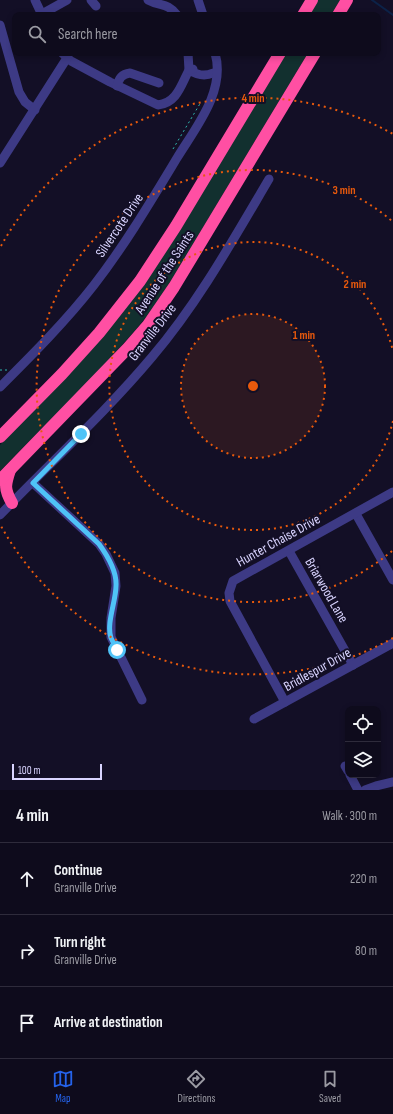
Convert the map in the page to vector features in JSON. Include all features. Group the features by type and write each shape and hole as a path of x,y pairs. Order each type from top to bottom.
{"highway":[{"path":"305,12 312,0"},
{"path":"340,12 347,0"},
{"name":"Avenue of the Saints","path":"0,437 86,348 116,313 140,281 183,215 278,56"},
{"name":"Avenue of the Saints","path":"0,480 128,348 156,314 174,287 313,56"},
{"path":"10,469 6,492 12,502"},
{"path":"0,496 12,502"}],"street":[{"path":"35,0 41,12"},
{"path":"46,12 67,0"},
{"path":"148,0 155,4 171,8 174,12"},
{"path":"198,0 202,12"},
{"path":"0,25 19,92 25,102 35,110"},
{"path":"0,163 35,110 64,56 117,86 158,105 170,101 175,96 189,70 188,56"},
{"name":"Silvercote Drive","path":"1,385 69,315 94,285 117,254 153,199 208,107 217,79 215,73 215,56"},
{"path":"189,70 195,68 208,70 215,73"},
{"path":"117,86 121,76 130,73 159,83"},
{"name":"Granville Drive","path":"0,515 130,383 176,326 209,279 269,179"},
{"path":"33,483 99,544 106,554 115,573 116,586 111,618 110,637 142,700"},
{"name":"Hunter Chaise Drive","path":"285,702 230,601 229,593 233,581 356,514 393,492"},
{"path":"356,514 393,580"},
{"name":"Briarwood Lane","path":"289,551 353,665"},
{"name":"Bridlespur Drive","path":"254,719 393,643"},
{"path":"352,778 358,790"},
{"path":"365,790 393,782"}],"path":[{"path":"171,153 204,98"},
{"path":"0,370 4,371 10,367"}],"green space":[{"path":"317,0 340,0 333,12 310,12"},
{"path":"283,56 306,56 170,282 151,310 82,388 0,471 0,445 102,337"}],"waterway":[{"path":"372,0 393,15"}],"route":[{"path":"81,434 33,483 99,544 106,554 115,573 116,586 111,618 110,637 117,650"}]}
